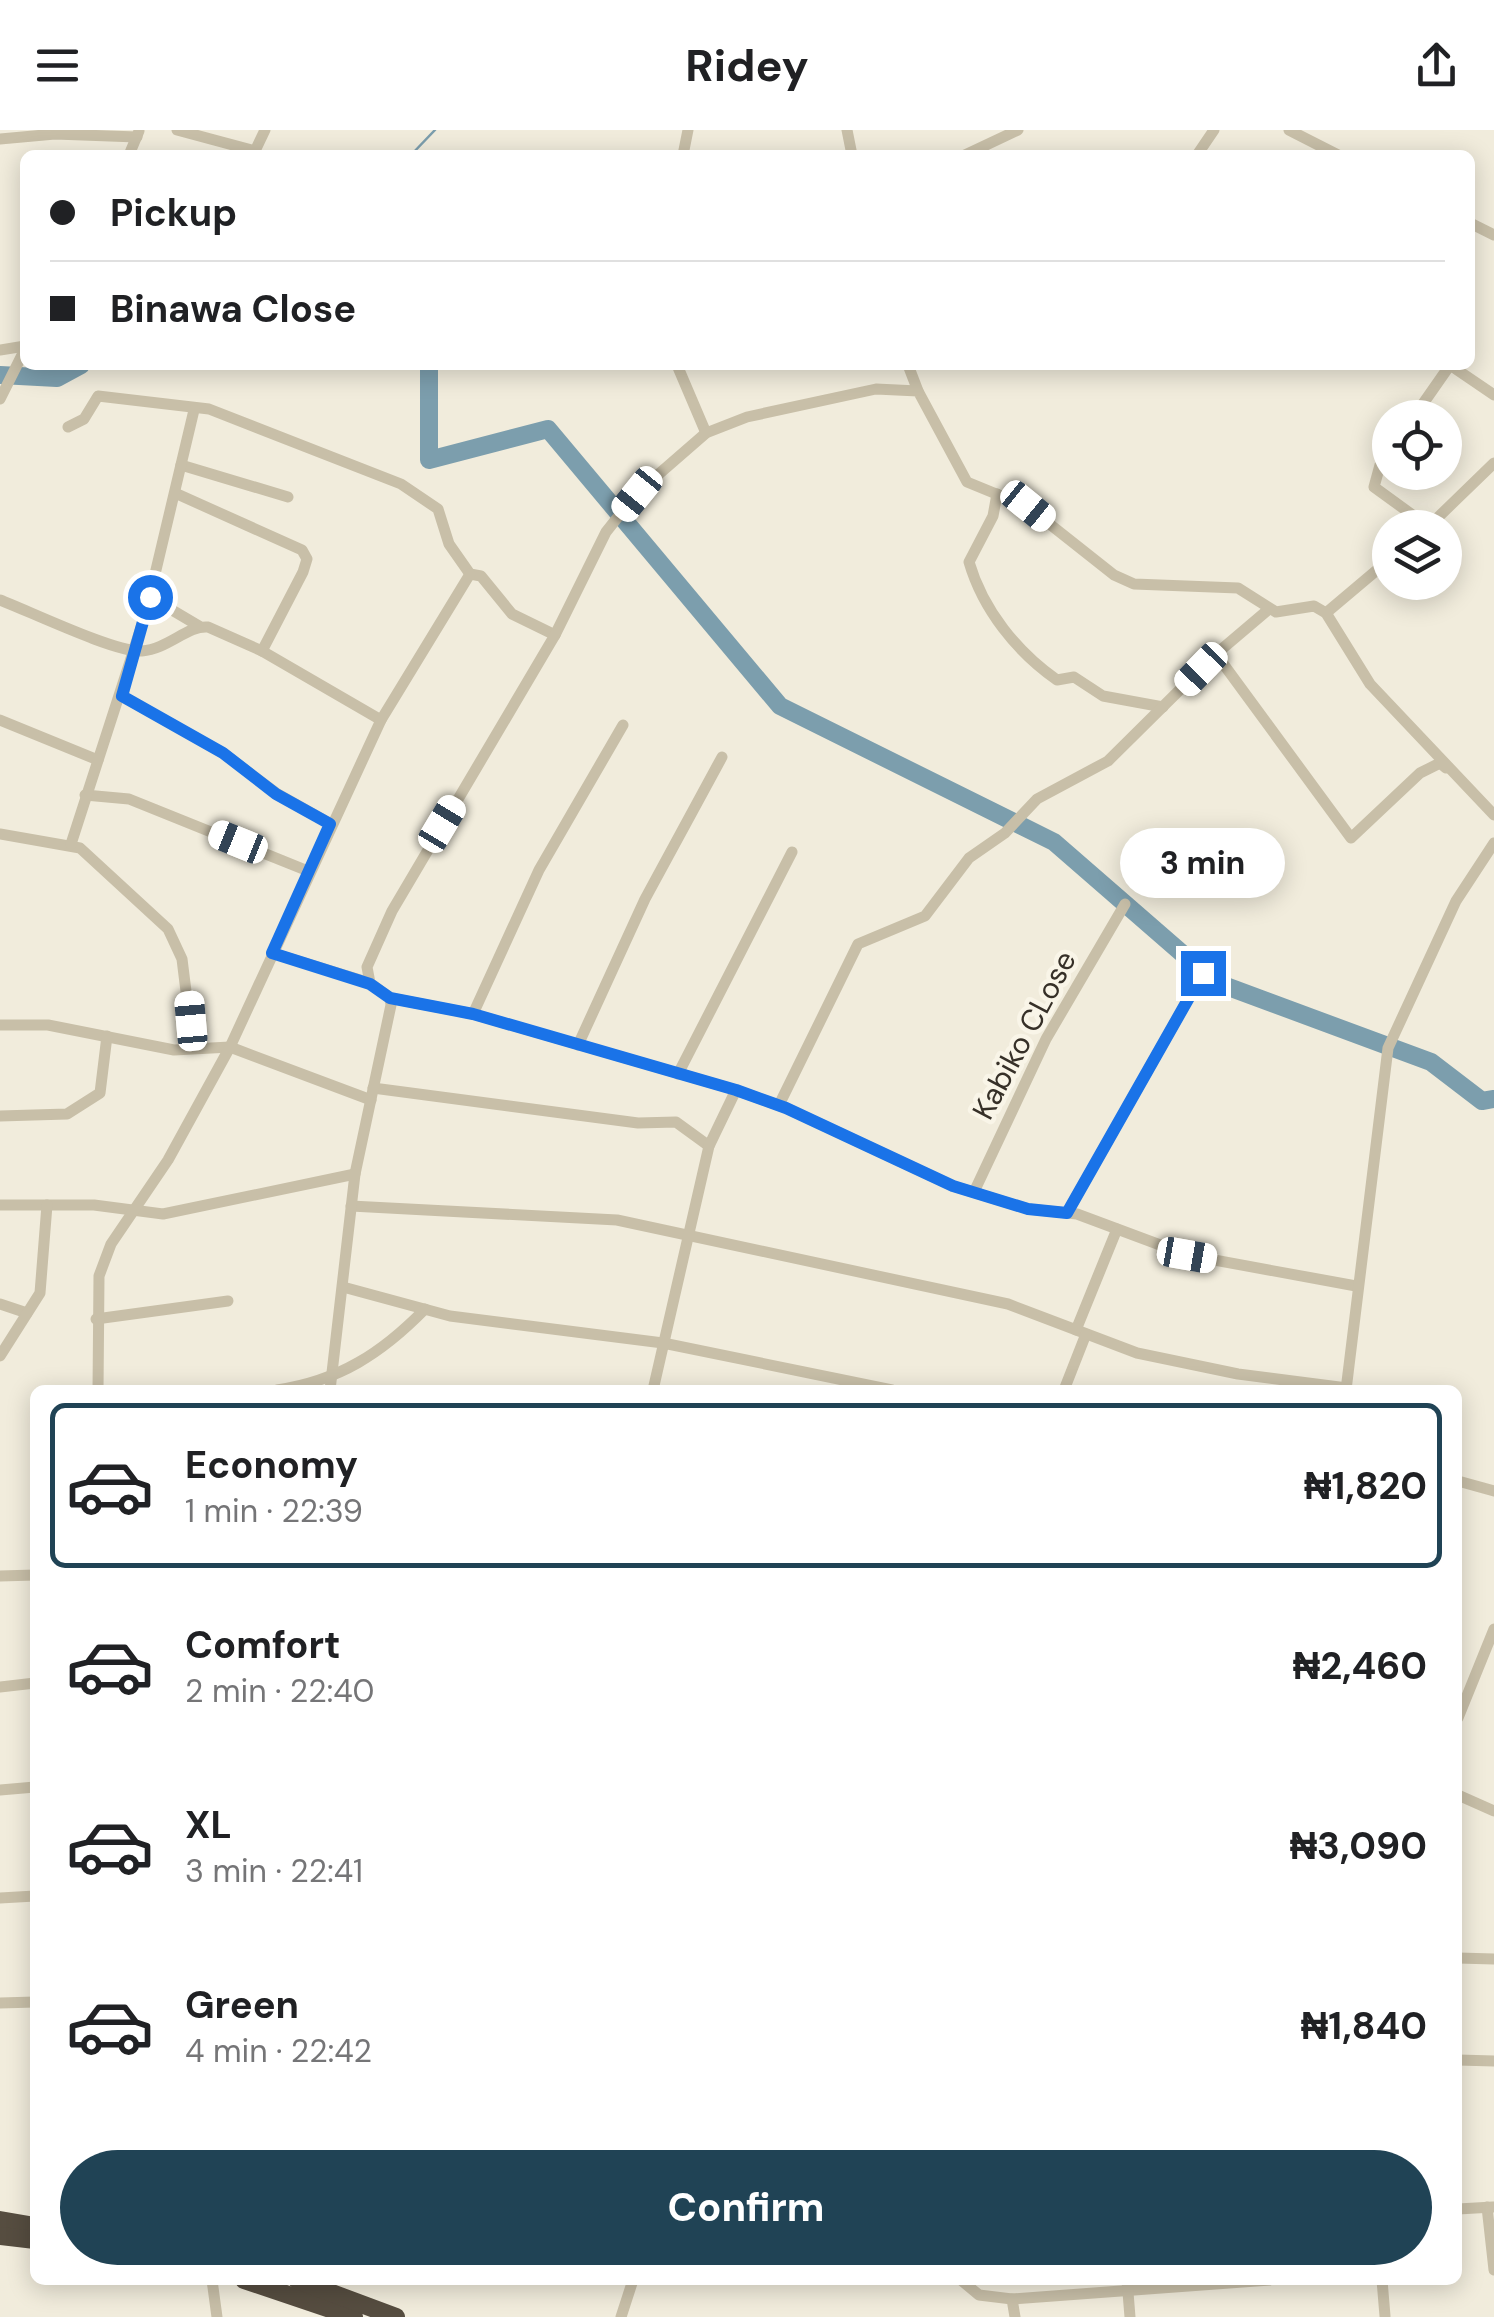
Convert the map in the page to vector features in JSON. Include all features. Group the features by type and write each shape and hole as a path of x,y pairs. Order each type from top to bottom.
{"highway":[{"path":"0,2220 30,2225"},
{"path":"0,2236 30,2239"},
{"path":"259,2285 354,2317"},
{"path":"312,2285 396,2317"}],"street":[{"path":"177,130 251,150"},
{"path":"976,150 1018,130"},
{"path":"1289,130 1328,150"},
{"path":"0,139 55,132 138,133"},
{"path":"0,399 20,357"},
{"path":"679,370 706,433"},
{"path":"910,370 967,482 1028,506 1114,575 1134,584 1238,588 1270,609 1286,612 1314,606 1326,613 1370,684 1464,785"},
{"path":"1426,400 1447,370"},
{"path":"1457,370 1494,395"},
{"path":"370,984 366,967 392,911 555,635 606,532 637,494 706,433 820,399 876,390 918,391"},
{"path":"68,428 84,420 98,396 194,410 209,408 400,484 438,508 449,544 470,574 481,576 512,614 555,635"},
{"path":"71,844 135,652 194,410"},
{"path":"1445,510 1494,462"},
{"path":"181,465 288,497"},
{"path":"1378,490 1405,510"},
{"path":"175,494 302,550 307,559 262,651"},
{"path":"997,494 993,516 968,562 1017,648 1058,680 1074,678 1103,696 1164,707"},
{"path":"98,1385 99,1276 130,1211 168,1160 230,1047 381,720 470,574"},
{"path":"1326,613 1372,574"},
{"path":"150,597 199,626 262,651 381,720"},
{"path":"0,600 135,652 168,647 199,626"},
{"path":"780,1105 858,944 925,916 969,858 1004,834 1037,798 1102,766 1216,654 1270,609"},
{"path":"1216,654 1351,838 1420,774 1440,762 1494,815"},
{"path":"122,696 223,753 276,794 330,824"},
{"path":"0,720 98,760"},
{"path":"473,1014 539,870 623,725"},
{"path":"578,1045 645,899 722,756"},
{"path":"85,795 129,798 308,871"},
{"path":"0,834 71,844 113,876 168,929 182,959 193,1048"},
{"path":"1346,1385 1388,1048 1456,901 1494,843"},
{"path":"678,1074 792,852"},
{"name":"Kabiko CLose","path":"974,1192 1046,1040 1125,904"},
{"path":"272,953 370,984 390,998 473,1014 736,1090 780,1105 974,1192 1028,1209 1067,1213 1187,1255 1356,1286"},
{"path":"1067,1213 1203,973"},
{"path":"331,1384 355,1174 390,998"},
{"path":"0,1025 48,1025 174,1050 230,1047 372,1094 638,1123 676,1122 709,1146"},
{"path":"0,1116 67,1114 100,1092 107,1036"},
{"path":"654,1385 709,1146 736,1090"},
{"path":"0,1205 163,1214 228,1204 355,1174"},
{"path":"0,1356 42,1280 47,1205"},
{"path":"351,1206 618,1220 1008,1304 1137,1353 1320,1385"},
{"path":"1065,1385 1116,1229"},
{"path":"342,1286 450,1316 663,1343 868,1385"},
{"path":"96,1319 228,1300"},
{"path":"0,1304 27,1313"},
{"path":"331,1384 371,1358 425,1310"},
{"path":"1462,1481 1494,1490"},
{"path":"0,1576 30,1575"},
{"path":"1462,1708 1494,1629"},
{"path":"0,1688 30,1684"},
{"path":"0,1790 30,1787"},
{"path":"1462,1797 1494,1811"},
{"path":"0,1898 30,1896"},
{"path":"1462,1958 1494,1959"},
{"path":"0,2003 30,2002"},
{"path":"1462,2060 1494,2061"},
{"path":"1462,2209 1490,2207 1494,2270"},
{"path":"213,2285 217,2317"},
{"path":"621,2317 631,2285"},
{"path":"967,2285 979,2295 1012,2299 1128,2285 1130,2317"},
{"path":"1383,2285 1386,2316"},
{"path":"1012,2299 1015,2317"}],"waterway":[{"path":"416,150 435,130"},
{"path":"0,375 57,378 72,370"},
{"path":"429,370 429,460 548,429 780,706 1054,842 1215,982 1431,1062 1482,1101 1494,1099"}],"route":[{"path":"150,597 122,696 223,753 276,794 330,824 272,953 370,984 390,998 473,1014 736,1090 786,1108 953,1186 1028,1209 1067,1213 1203,973"}]}
